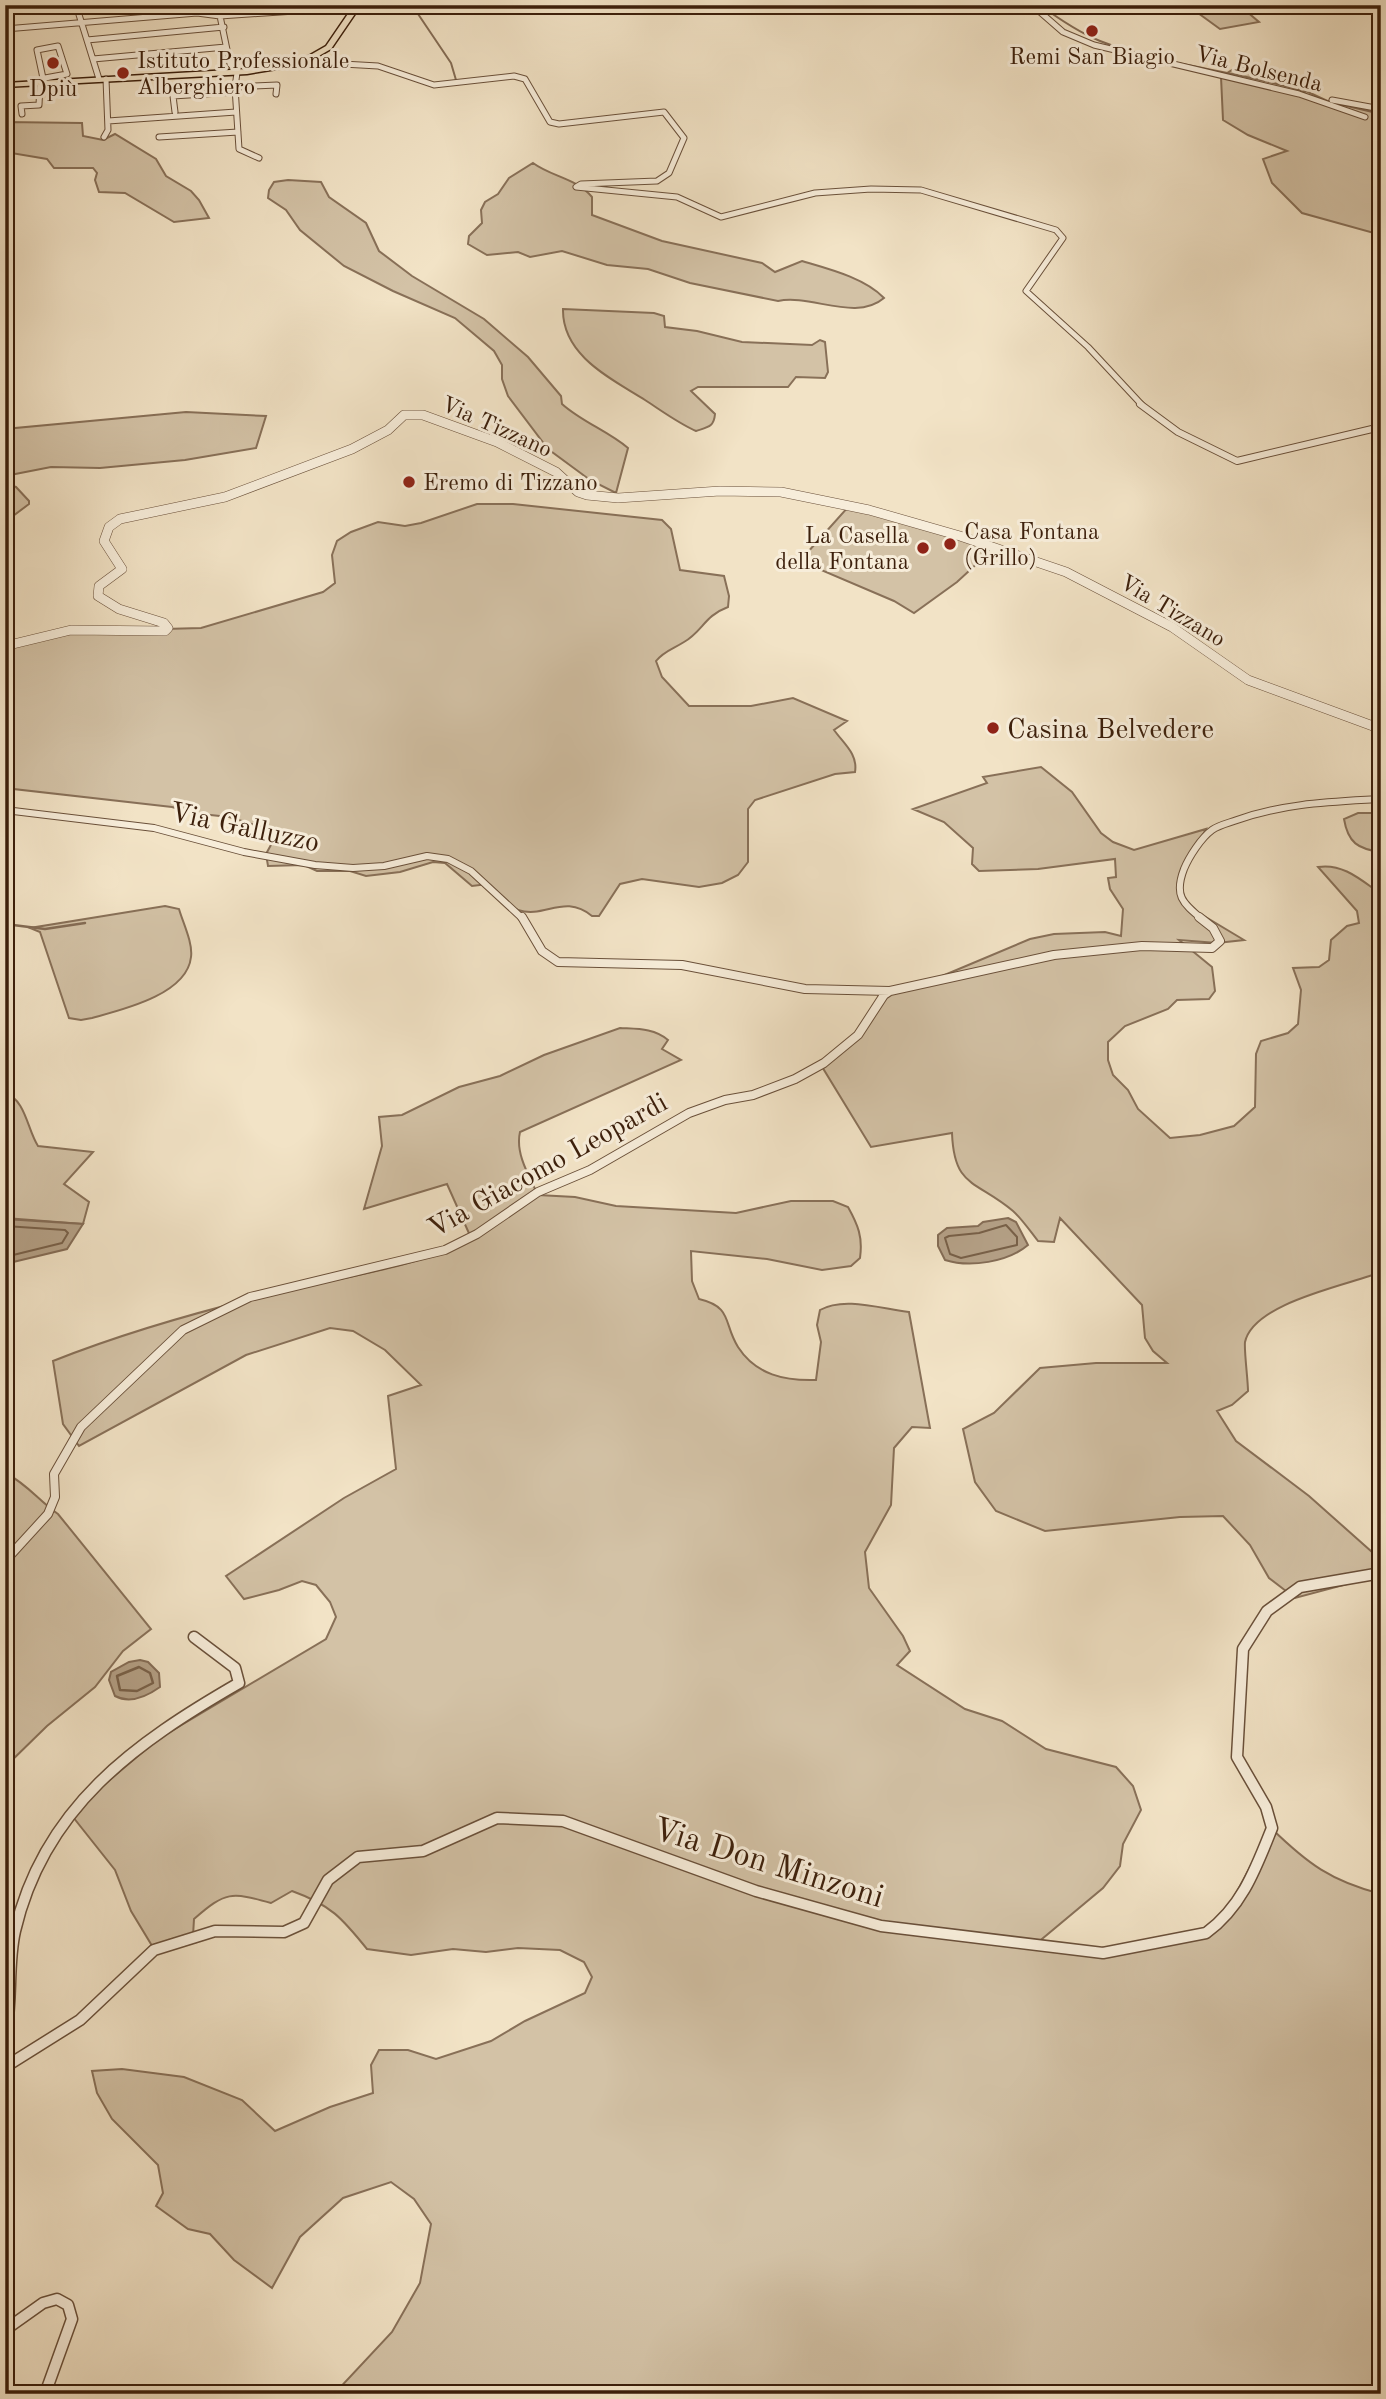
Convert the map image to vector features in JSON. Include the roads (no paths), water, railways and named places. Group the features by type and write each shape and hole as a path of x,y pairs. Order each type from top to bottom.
{"main road":[{"path":"5,85 258,69 305,60 325,50 358,5"}],"street":[{"path":"76,5 106,90 108,130 104,137"},
{"name":"Via Bolsenda","path":"1032,5 1063,32 1094,45 1299,94 1365,117"},
{"path":"5,29 197,13 220,16 325,9"},
{"path":"220,16 235,90 239,149 259,158"},
{"path":"180,24 181,31"},
{"path":"87,40 224,27"},
{"path":"22,114 21,106 39,105 43,81 37,50 58,46 68,74 43,81"},
{"path":"93,59 226,47"},
{"path":"278,66 362,64 380,67 434,85 514,76 526,79 550,122 559,124 664,112 684,138 669,173 657,181 581,184 576,187 677,197 721,217 815,193 871,189 921,190 1056,230 1063,238 1026,291 1088,347 1145,409 1178,432 1237,461 1372,429 1381,431"},
{"path":"175,112 173,96 277,85 276,94"},
{"path":"1299,94 1381,108"},
{"path":"108,121 236,112"},
{"path":"159,137 238,132"},
{"name":"Via Tizzano","path":"5,646 71,629 165,631 168,628 164,623 119,609 98,596 99,586 122,569 104,541 109,527 139,513 225,497 352,449 388,430 397,419 413,414 447,422 497,442 556,472 578,492 587,495 629,498 720,491 781,492 869,510 972,540 1066,572 1172,627 1256,684 1381,729"},
{"path":"890,991 1054,955 1142,946 1212,948 1220,941 1213,929 1183,904 1179,887 1185,867 1203,839 1213,829 1263,811 1296,804 1381,799"},
{"name":"Via Galluzzo","path":"5,810 154,828 244,852 314,865 352,868 384,866 427,856 449,859 471,870 519,913 542,951 558,962 682,965 805,989 890,991"},
{"name":"Via Giacomo Leopardi","path":"5,1561 48,1514 55,1497 54,1474 81,1427 183,1330 250,1297 445,1250 477,1234 538,1192 590,1170 689,1113 725,1100 753,1095 795,1079 824,1063 858,1035 884,995 890,991"},
{"name":"Via Don Minzoni","path":"5,2067 80,2020 154,1950 170,1942 215,1931 284,1931 299,1927 304,1923 328,1880 358,1857 424,1851 497,1818 564,1821 756,1891 881,1926 1103,1953 1206,1933 1218,1926 1237,1904 1272,1828 1266,1807 1237,1757 1243,1649 1266,1611 1300,1587 1381,1573"},
{"path":"5,2037 11,2018 9,1975 15,1933 29,1884 78,1802 154,1734 239,1683 238,1673 233,1666 206,1650 194,1637"},
{"path":"5,2330 43,2303 57,2299 68,2305 72,2319 45,2394"}],"water":[{"path":"1008,1218 1016,1222 1028,1245 1020,1251 988,1262 945,1260 938,1246 938,1235 947,1228 978,1226 983,1222"},
{"path":"5,1219 83,1224 67,1249 5,1264"},
{"path":"129,1662 148,1662 159,1673 160,1687 138,1698 115,1696 109,1680 111,1672"}],"waterway":[{"path":"412,5 451,63 456,80"},
{"path":"1040,5 1084,34 1125,50 1305,92"},
{"path":"1326,101 1381,114"},
{"path":"5,924 45,929 85,923"}],"place":[{"name":"Remi San Biagio","path":"1092,31"},
{"name":"Dpiù","path":"53,63"},
{"name":"Istituto Professionale Alberghiero","path":"123,73"},
{"name":"Eremo di Tizzano","path":"409,482"},
{"name":"Casa Fontana (Grillo)","path":"950,544"},
{"name":"La Casella della Fontana","path":"923,548"},
{"name":"Casina Belvedere","path":"993,728"}]}
